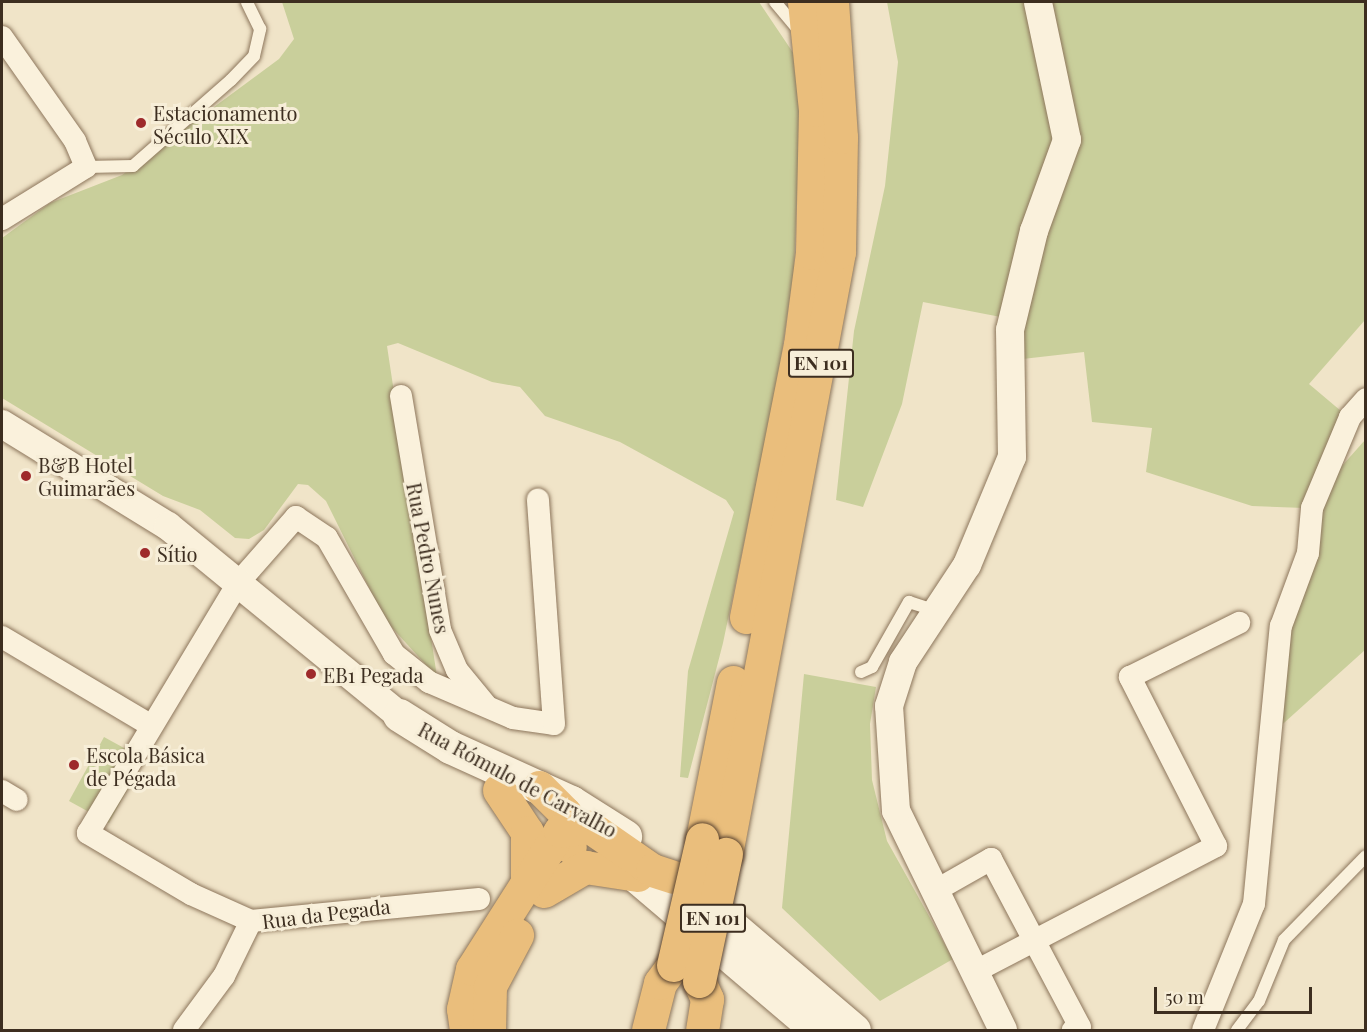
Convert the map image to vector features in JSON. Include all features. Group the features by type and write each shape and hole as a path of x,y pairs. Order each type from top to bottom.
{"highway":[{"name":"EN 101","path":"714,846 807,297 814,207 812,53 804,2"},
{"name":"EN 101","path":"660,1030 686,973 839,252 841,137 832,2"},
{"path":"539,787 557,801 569,827"},
{"path":"499,790 527,832 535,885"},
{"path":"489,1030 490,986 535,885 552,837 569,827 590,827 652,870 674,877"},
{"path":"466,1030 463,1009 472,969 535,885 585,867 603,865 637,875"},
{"name":"EN 101","path":"686,973 687,1030"},
{"path":"648,1030 660,982 686,973 707,999 702,1030"}],"main road":[{"name":"Rua Rómulo de Carvalho","path":"399,715 470,758 539,787 604,822 674,877 854,1030"},
{"name":"Rua Rómulo de Carvalho","path":"399,715 442,755 499,790 569,827 637,875 817,1030"}],"street":[{"path":"1003,1030 933,892 896,811 889,706 903,662 967,565 1012,457 1010,330 1034,231 1067,140 1038,2"},
{"path":"2,37 75,141 86,167 2,219"},
{"name":"Rua Pedro Nunes","path":"401,396 440,630 457,670 488,708"},
{"path":"1203,1030 1254,904 1281,626 1308,553 1312,508 1350,417 1365,399"},
{"name":"Rua Rómulo de Carvalho","path":"2,424 168,526 399,715"},
{"path":"2,637 150,725 238,584 297,517 313,523 327,538 394,654 429,682 488,708 513,718 554,724 538,500"},
{"path":"974,972 1216,846 1130,677 1239,623"},
{"name":"Rua da Pegada","path":"150,725 88,833 191,894 251,921 478,899"},
{"path":"933,892 991,859 1080,1027 1073,1030"},
{"path":"184,1030 224,976 251,921"}],"lane":[{"path":"86,167 133,166 231,81 254,56 260,29 247,2"},
{"path":"775,2 812,53"},
{"path":"861,672 872,667 909,602 936,611"},
{"path":"1238,1030 1259,1001 1284,940 1365,856"}],"green space":[{"path":"282,2 759,2 802,66 794,270 777,385 723,643 688,778 680,777 688,671 734,512 726,500 620,442 545,416 520,387 492,382 398,343 387,346 437,677 385,620 326,501 308,485 298,484 264,530 249,539 235,538 200,510 163,496 2,398 2,238 50,203 122,175 279,59 294,39"},
{"path":"887,2 1365,2 1365,320 1309,384 1341,411 1304,508 1252,506 1146,472 1152,428 1092,422 1084,352 1014,360 1006,318 923,302 902,404 863,507 836,500 854,331 885,186 898,62"},
{"path":"1365,440 1365,650 1275,731 1284,651 1325,485"},
{"path":"804,674 876,687 870,724 872,780 887,841 953,959 880,1001 782,908"},
{"path":"104,737 144,759 109,823 69,801"}],"place":[{"name":"Estacionamento Século XIX","path":"141,123"},
{"name":"B&B Hotel Guimarães","path":"26,476"},
{"name":"Sítio","path":"145,553"},
{"name":"EB1 Pegada","path":"311,674"},
{"name":"Escola Básica de Pégada","path":"74,765"}]}
